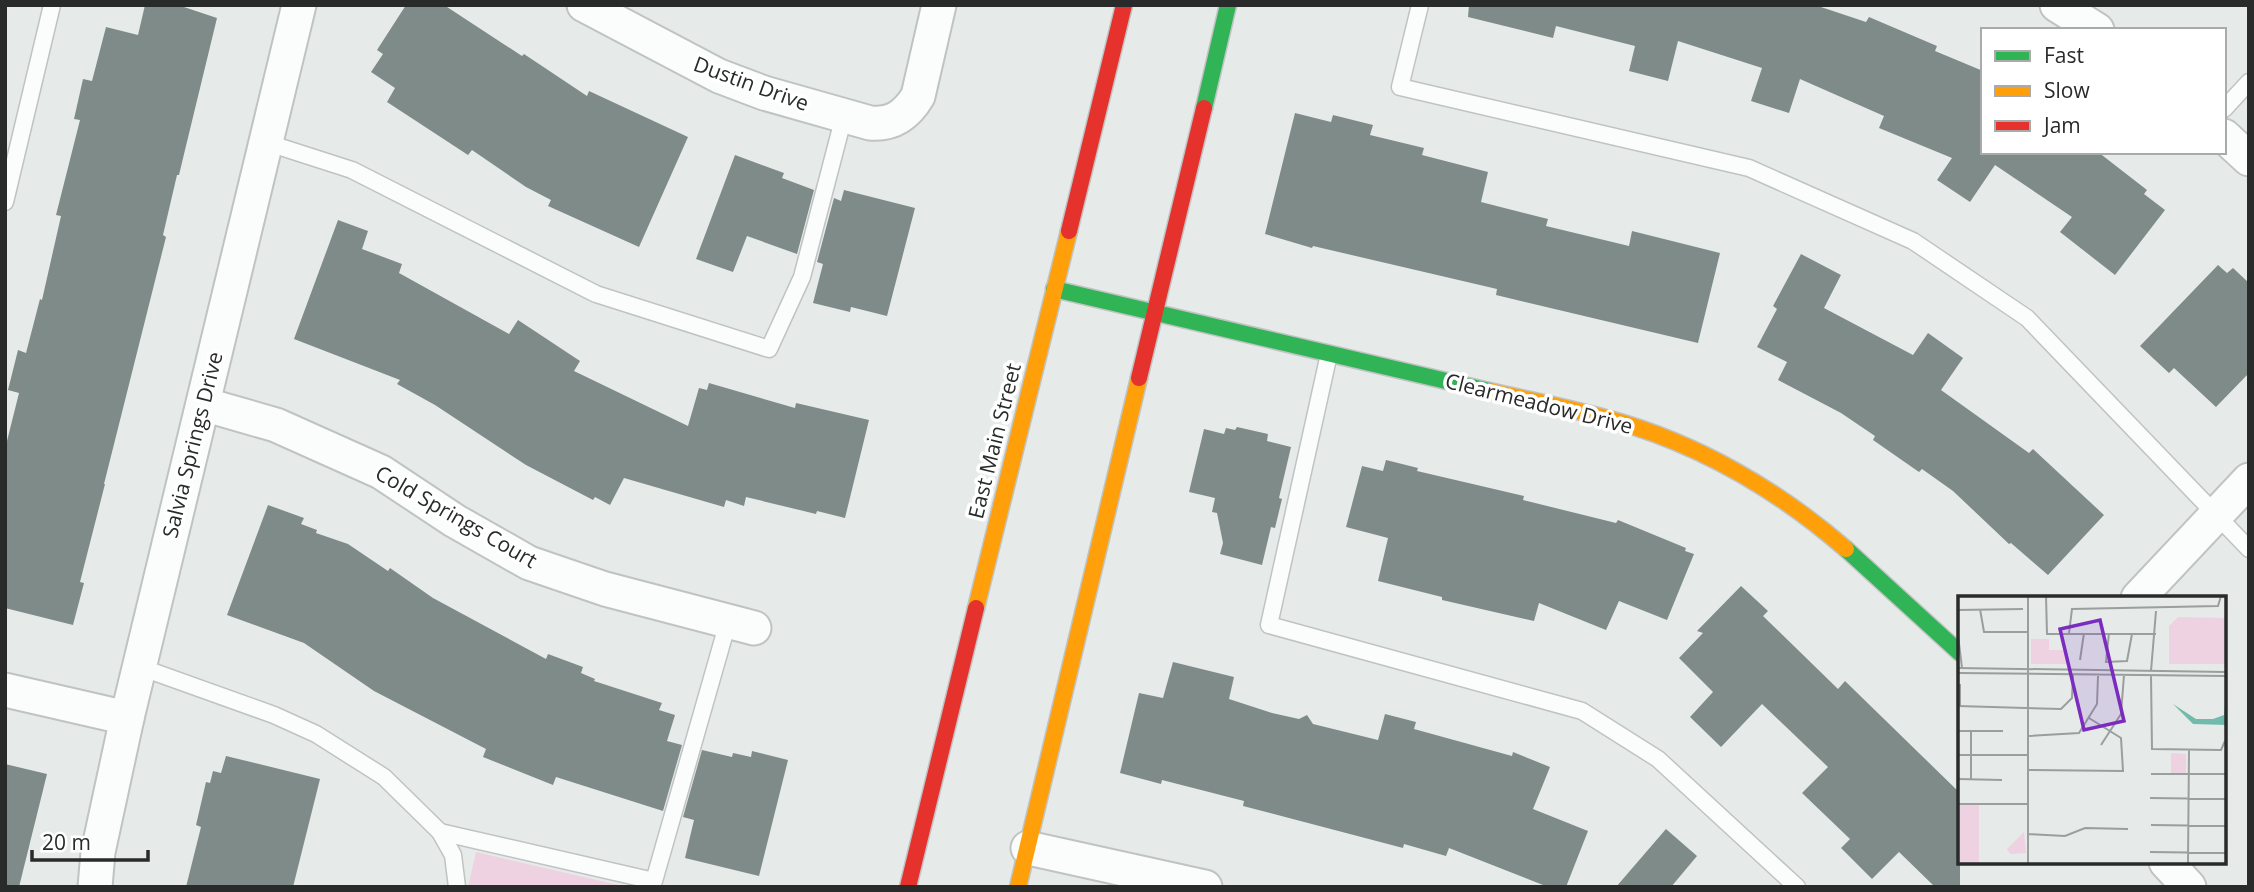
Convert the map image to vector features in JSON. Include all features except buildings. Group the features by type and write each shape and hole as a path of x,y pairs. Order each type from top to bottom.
{"main road":[{"name":"East Main Street","path":"908,887 1124,5"},
{"path":"1018,887 1228,5"},
{"name":"Clearmeadow Drive","path":"1054,289 1611,419 1697,450 1762,486 1826,533 1958,651"}],"street":[{"name":"Salvia Springs Drive","path":"95,887 98,852 127,718 299,5"},
{"name":"Dustin Drive","path":"584,5 719,76 764,93 870,123 884,124 910,109 918,96 939,5"},
{"path":"2057,5 2094,28"},
{"path":"2226,138 2249,159"},
{"name":"Cold Springs Court","path":"203,404 275,425 382,472 455,521 529,563 605,589 741,625"},
{"path":"2140,596 2249,480"},
{"path":"5,690 127,718"},
{"path":"1028,848 1205,887"},
{"path":"2168,864 2189,887"}],"lane":[{"path":"5,202 52,5"},
{"path":"1420,5 1400,87 1749,168 1913,241 2027,318 2249,549"},
{"path":"2226,107 2249,82"},
{"path":"265,142 352,170 596,294 769,349 802,277 844,116"},
{"path":"1329,354 1269,625 1581,711 1658,758 1797,887"},
{"path":"440,832 654,881 741,625"},
{"path":"140,667 275,715 316,734 384,777 440,832 453,855 457,887"}],"shaded area":[{"path":"476,852 627,887 468,887"}],"traffic: fast":[{"path":"1204,108 1228,5"},
{"path":"1054,289 1489,391"},
{"path":"1846,549 1958,651"}],"traffic: slow":[{"path":"976,608 1069,231"},
{"path":"1018,887 1139,378"},
{"path":"1489,391 1609,419 1674,441 1764,488 1820,527 1846,549"}],"traffic: jam":[{"path":"1069,231 1124,5"},
{"path":"1139,378 1204,108"},
{"path":"908,887 976,608"}]}
